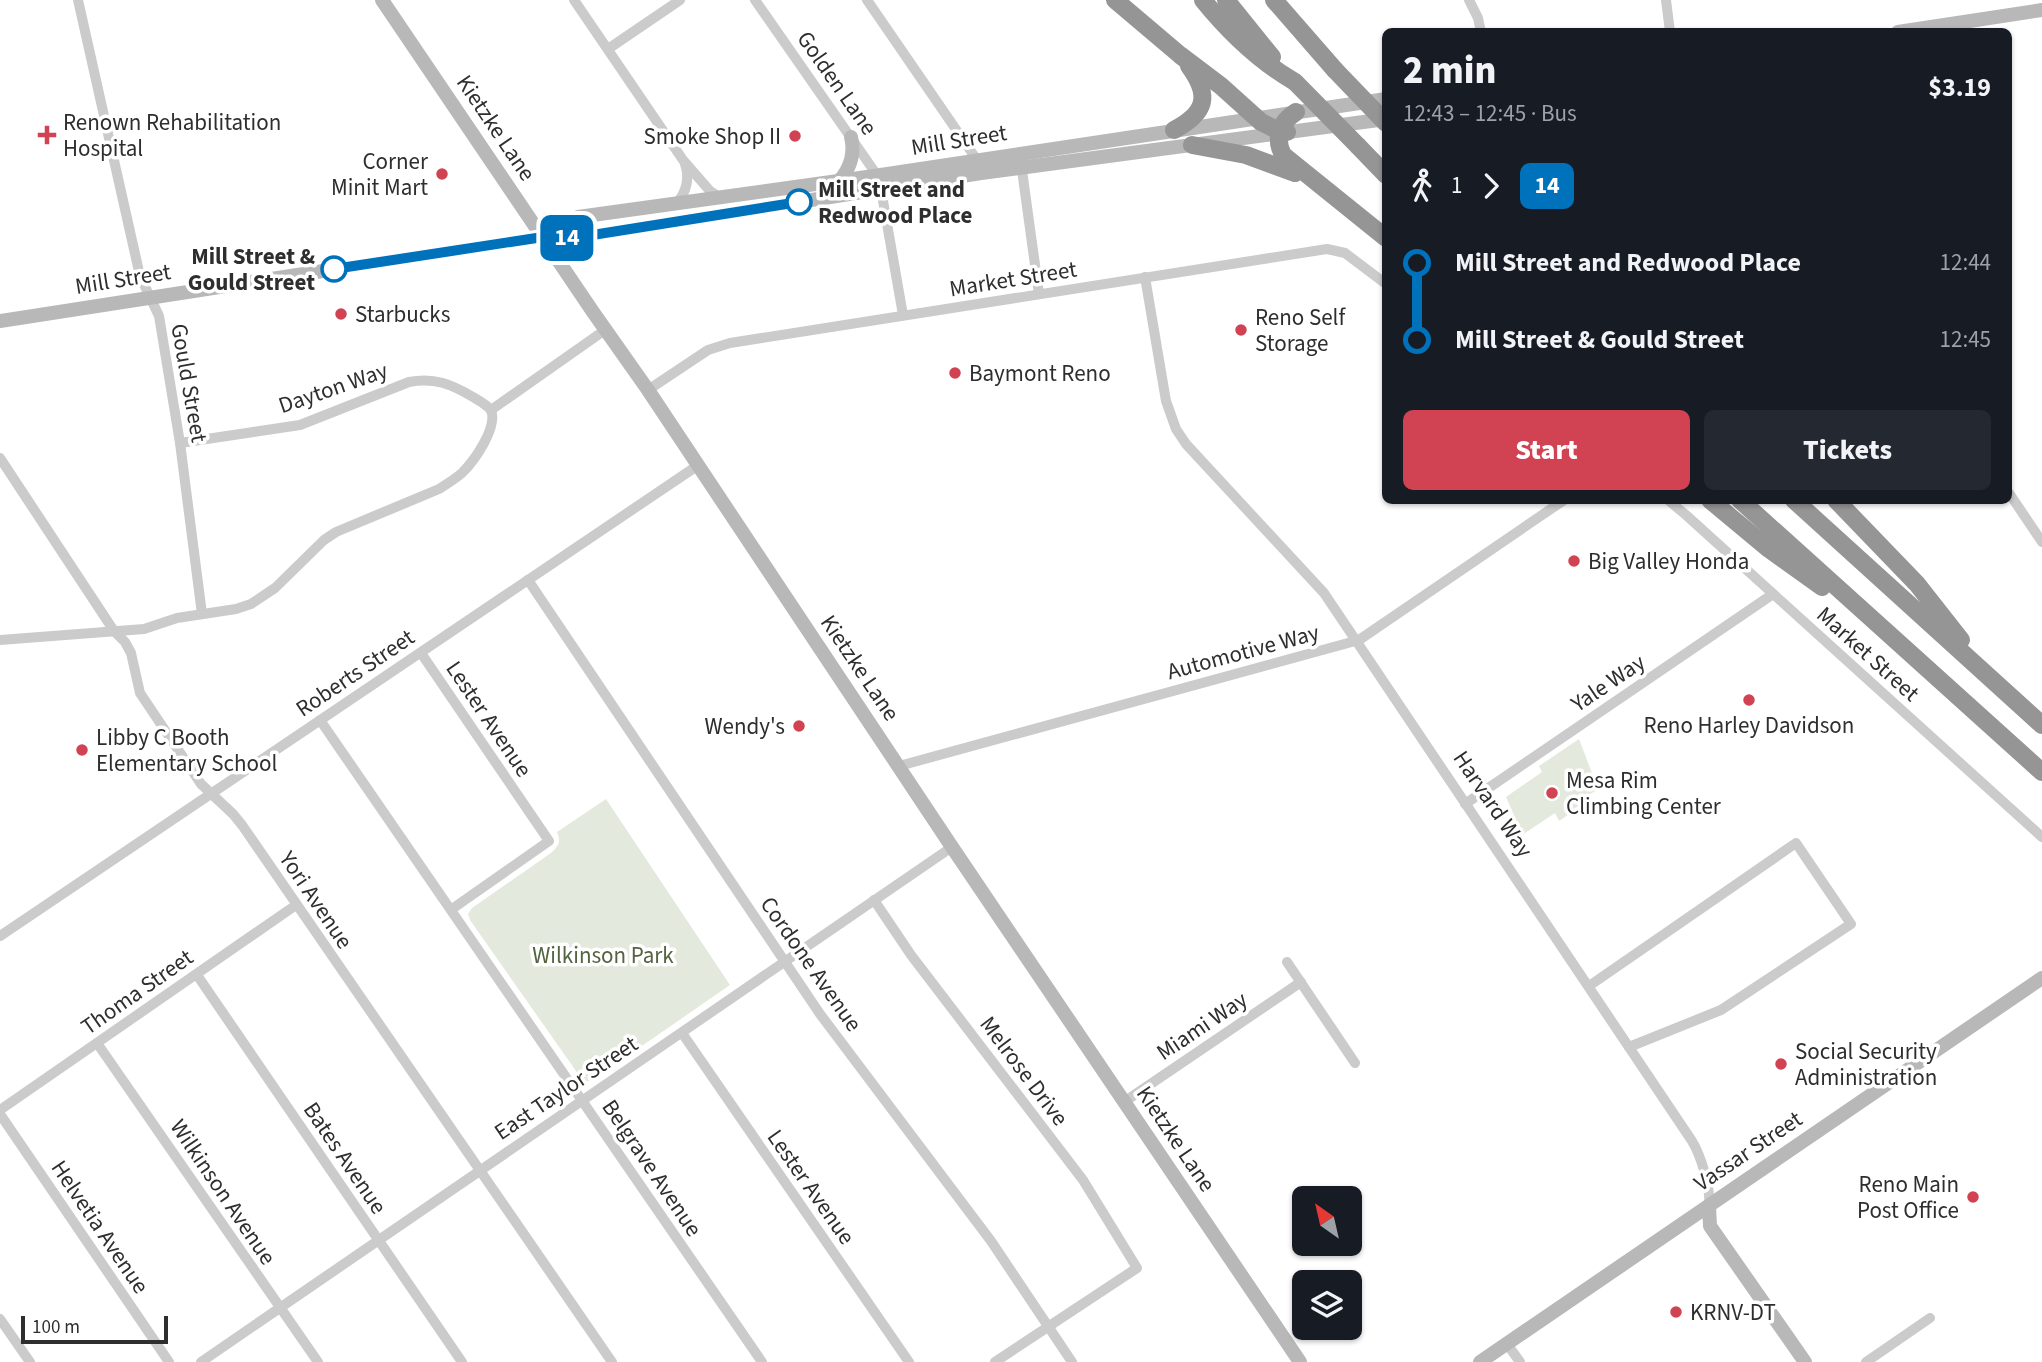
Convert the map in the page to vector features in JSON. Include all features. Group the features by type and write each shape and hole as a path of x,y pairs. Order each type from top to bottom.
{"highway":[{"path":"1115,0 1221,86 1255,118 1282,132"},
{"path":"1203,0 1256,55 1295,82"},
{"path":"1226,0 1295,82 1382,171"},
{"path":"1274,0 1335,70 1382,117"},
{"path":"1174,130 1196,116 1203,97 1198,81 1180,55"},
{"path":"1296,112 1286,120 1282,132 1279,146 1285,158 1382,235"},
{"path":"1192,145 1228,150 1263,160 1302,176 1329,192"},
{"path":"1715,504 1793,567 1867,615"},
{"path":"1744,504 2042,772"},
{"path":"1798,504 2042,725"},
{"path":"1840,504 1929,598 1979,666"}],"main road":[{"name":"Kietzke Lane","path":"382,0 648,390 952,847 1300,1362"},
{"path":"1920,28 2042,10"},
{"name":"Mill Street","path":"0,321 543,237 580,237 879,182 1021,160 1174,130 1382,100"},
{"name":"Mill Street","path":"543,237 556,227 579,217 840,180 879,182 977,160 1021,160 1192,145 1382,121"},
{"path":"840,180 851,162 851,137"},
{"name":"Vassar Street","path":"1480,1362 2042,978"},
{"name":"Harvard Way","path":"1709,1206 1710,1226 1805,1362"}],"street":[{"name":"Gould Street","path":"78,0 140,276 159,316 180,443 202,614"},
{"path":"574,0 684,160 710,191 719,197"},
{"path":"608,49 680,0"},
{"name":"Golden Lane","path":"755,0 851,137 879,182 903,316"},
{"path":"867,0 977,160"},
{"path":"1469,0 1480,28"},
{"path":"1665,0 1669,28"},
{"path":"677,203 687,185 688,171 684,160"},
{"path":"1021,160 1039,294"},
{"name":"Market Street","path":"648,390 708,350 721,345 1327,249 1345,253 1382,281"},
{"name":"Harvard Way","path":"1145,277 1166,401 1176,429 1186,444 1324,593 1697,1149 1709,1190 1709,1206"},
{"path":"0,640 144,629 177,618 236,609 251,604 275,588 324,540 336,532 452,481 473,460 488,434 494,417 491,410 605,330"},
{"name":"Dayton Way","path":"180,443 300,425 409,382 421,380 445,382 491,410"},
{"name":"Yori Avenue","path":"0,458 114,631 125,642 131,653 140,692 201,784 242,825 612,1362"},
{"name":"Roberts Street","path":"0,936 697,466"},
{"path":"2012,497 2042,542"},
{"name":"Automotive Way","path":"899,766 1356,641 1558,504"},
{"name":"Market Street","path":"1673,504 2042,837"},
{"name":"Cordone Avenue","path":"528,580 820,1014 991,1241 1072,1362"},
{"name":"Yale Way","path":"1465,804 1773,594"},
{"name":"Lester Avenue","path":"421,653 549,841 452,909"},
{"name":"Belgrave Avenue","path":"320,720 762,1362"},
{"path":"1589,986 1796,843 1851,924 1721,1010 1629,1047"},
{"name":"East Taylor Street","path":"201,1362 952,847"},
{"name":"Melrose Drive","path":"874,900 911,955 1083,1180 1138,1268 1048,1326"},
{"name":"Thoma Street","path":"0,1112 296,905"},
{"path":"1287,962 1355,1063"},
{"name":"Bates Avenue","path":"197,975 462,1362"},
{"name":"Miami Way","path":"1124,1102 1301,982"},
{"name":"Lester Avenue","path":"682,1033 909,1362"},
{"name":"Wilkinson Avenue","path":"97,1044 318,1362"},
{"name":"Helvetia Avenue","path":"0,1112 169,1362"},
{"path":"1866,1362 1930,1318"},
{"path":"0,1319 30,1362"},
{"path":"995,1362 1048,1326"},
{"path":"1507,1344 1520,1362"}],"green space":[{"name":"Mesa Rim Climbing Center","path":"1579,739 1598,789 1580,801 1581,806 1559,821 1555,813 1517,841 1516,820 1506,797 1542,772 1539,766"},
{"name":"Wilkinson Park","path":"606,799 730,985 597,1077 583,1081 468,914 472,908 551,853 558,844 557,832"}],"bus line":[{"name":"14","path":"334,269 543,237 580,237 799,202"}],"place":[{"name":"Renown Rehabilitation Hospital","path":"47,135"},
{"name":"Smoke Shop II","path":"795,136"},
{"name":"Corner Minit Mart","path":"442,174"},
{"name":"Mill Street and Redwood Place","path":"799,202"},
{"name":"Mill Street & Gould Street","path":"334,269"},
{"name":"Starbucks","path":"341,314"},
{"name":"Reno Self Storage","path":"1241,330"},
{"name":"Baymont Reno","path":"955,373"},
{"name":"Big Valley Honda","path":"1574,561"},
{"name":"Reno Harley Davidson","path":"1749,700"},
{"name":"Wendy's","path":"799,726"},
{"name":"Libby C Booth Elementary School","path":"82,750"},
{"name":"Mesa Rim Climbing Center","path":"1552,793"},
{"name":"Social Security Administration","path":"1781,1064"},
{"name":"Reno Main Post Office","path":"1973,1197"},
{"name":"KRNV-DT","path":"1676,1312"}]}
